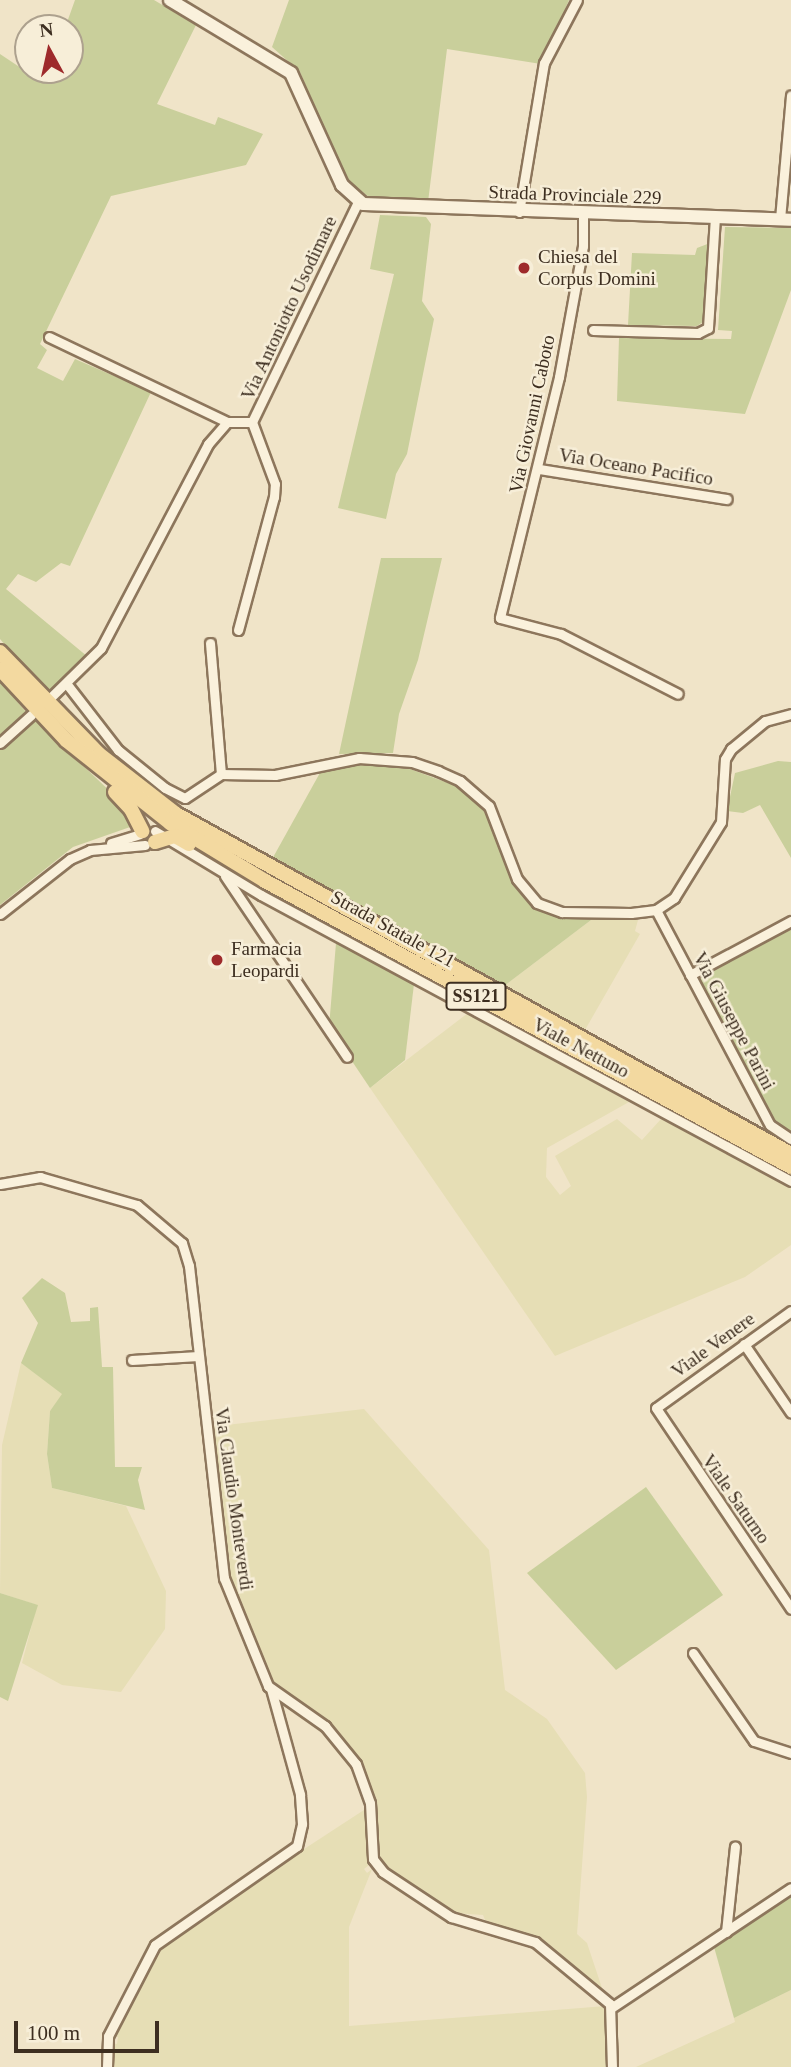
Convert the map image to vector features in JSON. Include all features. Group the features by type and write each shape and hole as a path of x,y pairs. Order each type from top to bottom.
{"main road":[{"name":"SS121","path":"0,652 99,754 168,815"},
{"name":"SS121","path":"0,669 67,741 168,815"},
{"path":"67,741 86,768 122,799 153,838 175,836 228,867 265,880"},
{"name":"Strada Statale 121","path":"168,815 265,880 791,1167"},
{"name":"Strada Statale 121","path":"168,815 791,1154"}],"street":[{"path":"170,0 291,73 334,171 358,202"},
{"path":"519,212 544,63 577,0"},
{"path":"786,220 791,95"},
{"name":"Strada Provinciale 229","path":"358,202 383,208 786,220"},
{"name":"Via Antoniotto Usodimare","path":"238,630 274,497 275,484 253,422 358,202"},
{"name":"Via Giovanni Caboto","path":"583,214 583,246 539,469 500,618 561,634 678,694"},
{"path":"593,330 698,333 708,328 716,218"},
{"path":"48,337 227,422 253,422"},
{"path":"50,698 101,648 208,444 227,422"},
{"name":"Via Oceano Pacifico","path":"539,469 727,499"},
{"path":"210,643 221,774"},
{"path":"66,683 117,750 165,788 185,798 221,774 275,775 359,758 412,762 460,781 489,806 517,879 537,903 562,912 656,910 674,898 716,835 726,803 724,759 731,749 765,721 791,714"},
{"path":"0,743 31,715"},
{"path":"0,914 69,859 90,850 153,838"},
{"name":"Viale Nettuno","path":"153,838 791,1181"},
{"path":"224,874 347,1057"},
{"name":"Via Giuseppe Parini","path":"656,910 770,1125 791,1139"},
{"path":"690,975 791,921"},
{"name":"Via Claudio Monteverdi","path":"0,1184 31,1177 53,1179 147,1210 186,1252 224,1578 238,1620 271,1689 300,1794 302,1824 297,1846 155,1945 108,2035 107,2067"},
{"name":"Viale Venere","path":"656,1408 791,1311"},
{"path":"744,1344 791,1413"},
{"path":"132,1360 198,1356"},
{"name":"Viale Saturno","path":"656,1408 791,1609"},
{"path":"693,1653 754,1741 791,1754"},
{"path":"271,1689 325,1726 356,1764 370,1803 373,1859 383,1872 451,1917 535,1942 611,2008 612,2067"},
{"path":"726,1932 736,1846"},
{"path":"611,2008 791,1888"}],"shaded area":[{"path":"595,917 638,920 635,931 640,934 585,1030 504,986"},
{"path":"468,1013 629,1102 547,1148 546,1177 560,1195 571,1186 555,1156 617,1119 642,1140 661,1119 791,1186 791,1245 745,1277 555,1356 370,1088"},
{"path":"21,1363 63,1394 50,1411 47,1454 52,1488 126,1506 166,1591 165,1629 121,1692 62,1685 22,1663 37,1605 0,1593 2,1445"},
{"path":"364,1409 489,1550 505,1690 547,1719 585,1773 587,1797 577,1934 587,1943 604,1994 548,1946 485,1920 483,1915 453,1913 388,1871 376,1852 372,1789 358,1760 335,1730 271,1683 228,1577 210,1427"},
{"path":"367,1808 369,1865 364,1869 367,1873 372,1869 349,1927 349,2026 606,2006 607,2067 111,2067 111,2043 117,2044 118,2037 113,2036 148,1961 166,1939"},
{"path":"791,1990 791,2067 636,2067 735,2022 734,2018"}],"green space":[{"path":"75,0 154,0 196,25 157,104 215,125 218,117 263,134 246,165 111,196 40,344 47,350 37,368 63,381 75,359 151,392 70,566 61,563 36,582 18,574 6,589 88,657 46,693 0,639 0,54 14,63 14,84 84,84 84,14 70,14"},
{"path":"289,0 569,0 541,64 447,49 428,202 369,197 346,179 300,72 272,47"},
{"path":"380,215 426,217 431,224 422,301 434,319 407,454 396,474 386,519 338,508 394,274 370,269"},
{"path":"725,227 791,228 791,290 745,414 617,401 619,338 731,339 732,331 718,330"},
{"path":"710,243 703,322 697,326 628,325 632,253 695,255 697,248"},
{"path":"381,558 442,558 418,660 399,714 393,753 339,754"},
{"path":"0,681 26,712 0,735"},
{"path":"33,718 116,797 133,826 73,847 0,905 0,748"},
{"path":"778,761 791,762 791,858 760,805 743,813 727,811 735,773"},
{"path":"362,765 410,769 459,787 485,810 524,896 553,914 595,917 504,986 271,861 321,771"},
{"path":"791,925 791,1136 773,1123 696,979"},
{"path":"336,943 414,984 405,1060 370,1088 329,1027"},
{"path":"42,1278 65,1293 71,1322 90,1321 90,1308 98,1307 102,1367 113,1367 115,1467 142,1467 138,1480 145,1510 52,1488 47,1454 50,1411 62,1394 21,1363 38,1323 22,1298"},
{"path":"646,1487 723,1595 616,1670 527,1573"},
{"path":"0,1593 38,1605 8,1701 0,1697"},
{"path":"791,1894 791,1990 734,2018 714,1947"}],"place":[{"name":"Chiesa del Corpus Domini","path":"524,268"},
{"name":"Farmacia Leopardi","path":"217,960"}]}
